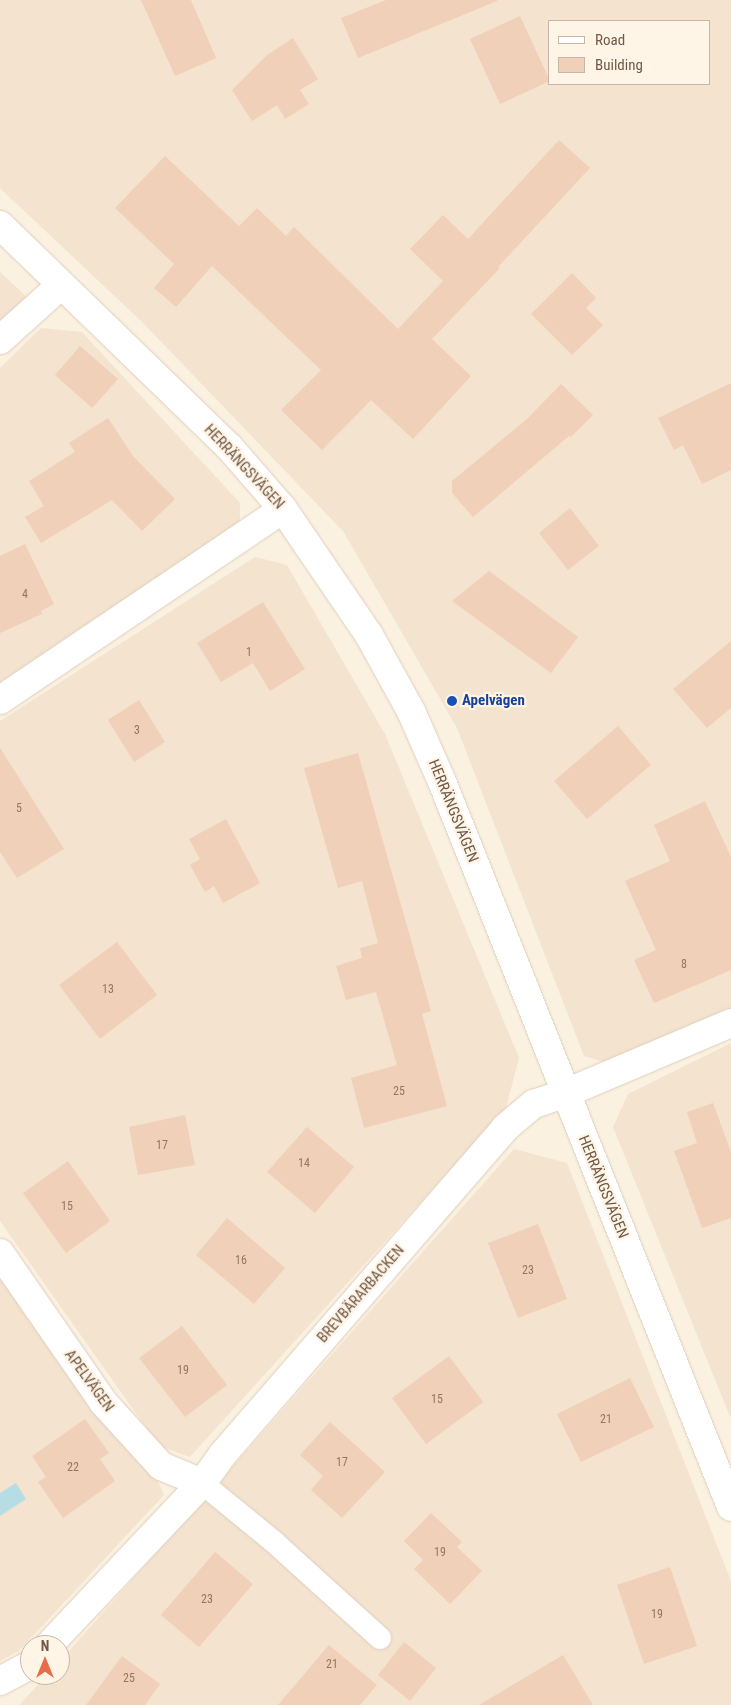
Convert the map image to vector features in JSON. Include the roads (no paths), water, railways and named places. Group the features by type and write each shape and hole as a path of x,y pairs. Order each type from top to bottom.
{"street":[{"name":"HERRÄNGSVÄGEN","path":"0,225 230,448 283,508 369,635 411,711 443,784 731,1507"},
{"path":"0,340 61,284"},
{"path":"0,700 283,508"},
{"name":"BREVBÄRARBACKEN","path":"58,1635 202,1483 223,1454 505,1128 534,1104 731,1023"},
{"name":"APELVÄGEN","path":"0,1253 103,1402 161,1466 202,1483"},
{"path":"0,1681 20,1670"}],"lane":[{"path":"202,1483 274,1542 380,1638"}],"water":[{"path":"16,1483 26,1499 0,1516 0,1493"}],"place":[{"name":"Apelvägen","path":"452,701"}]}
